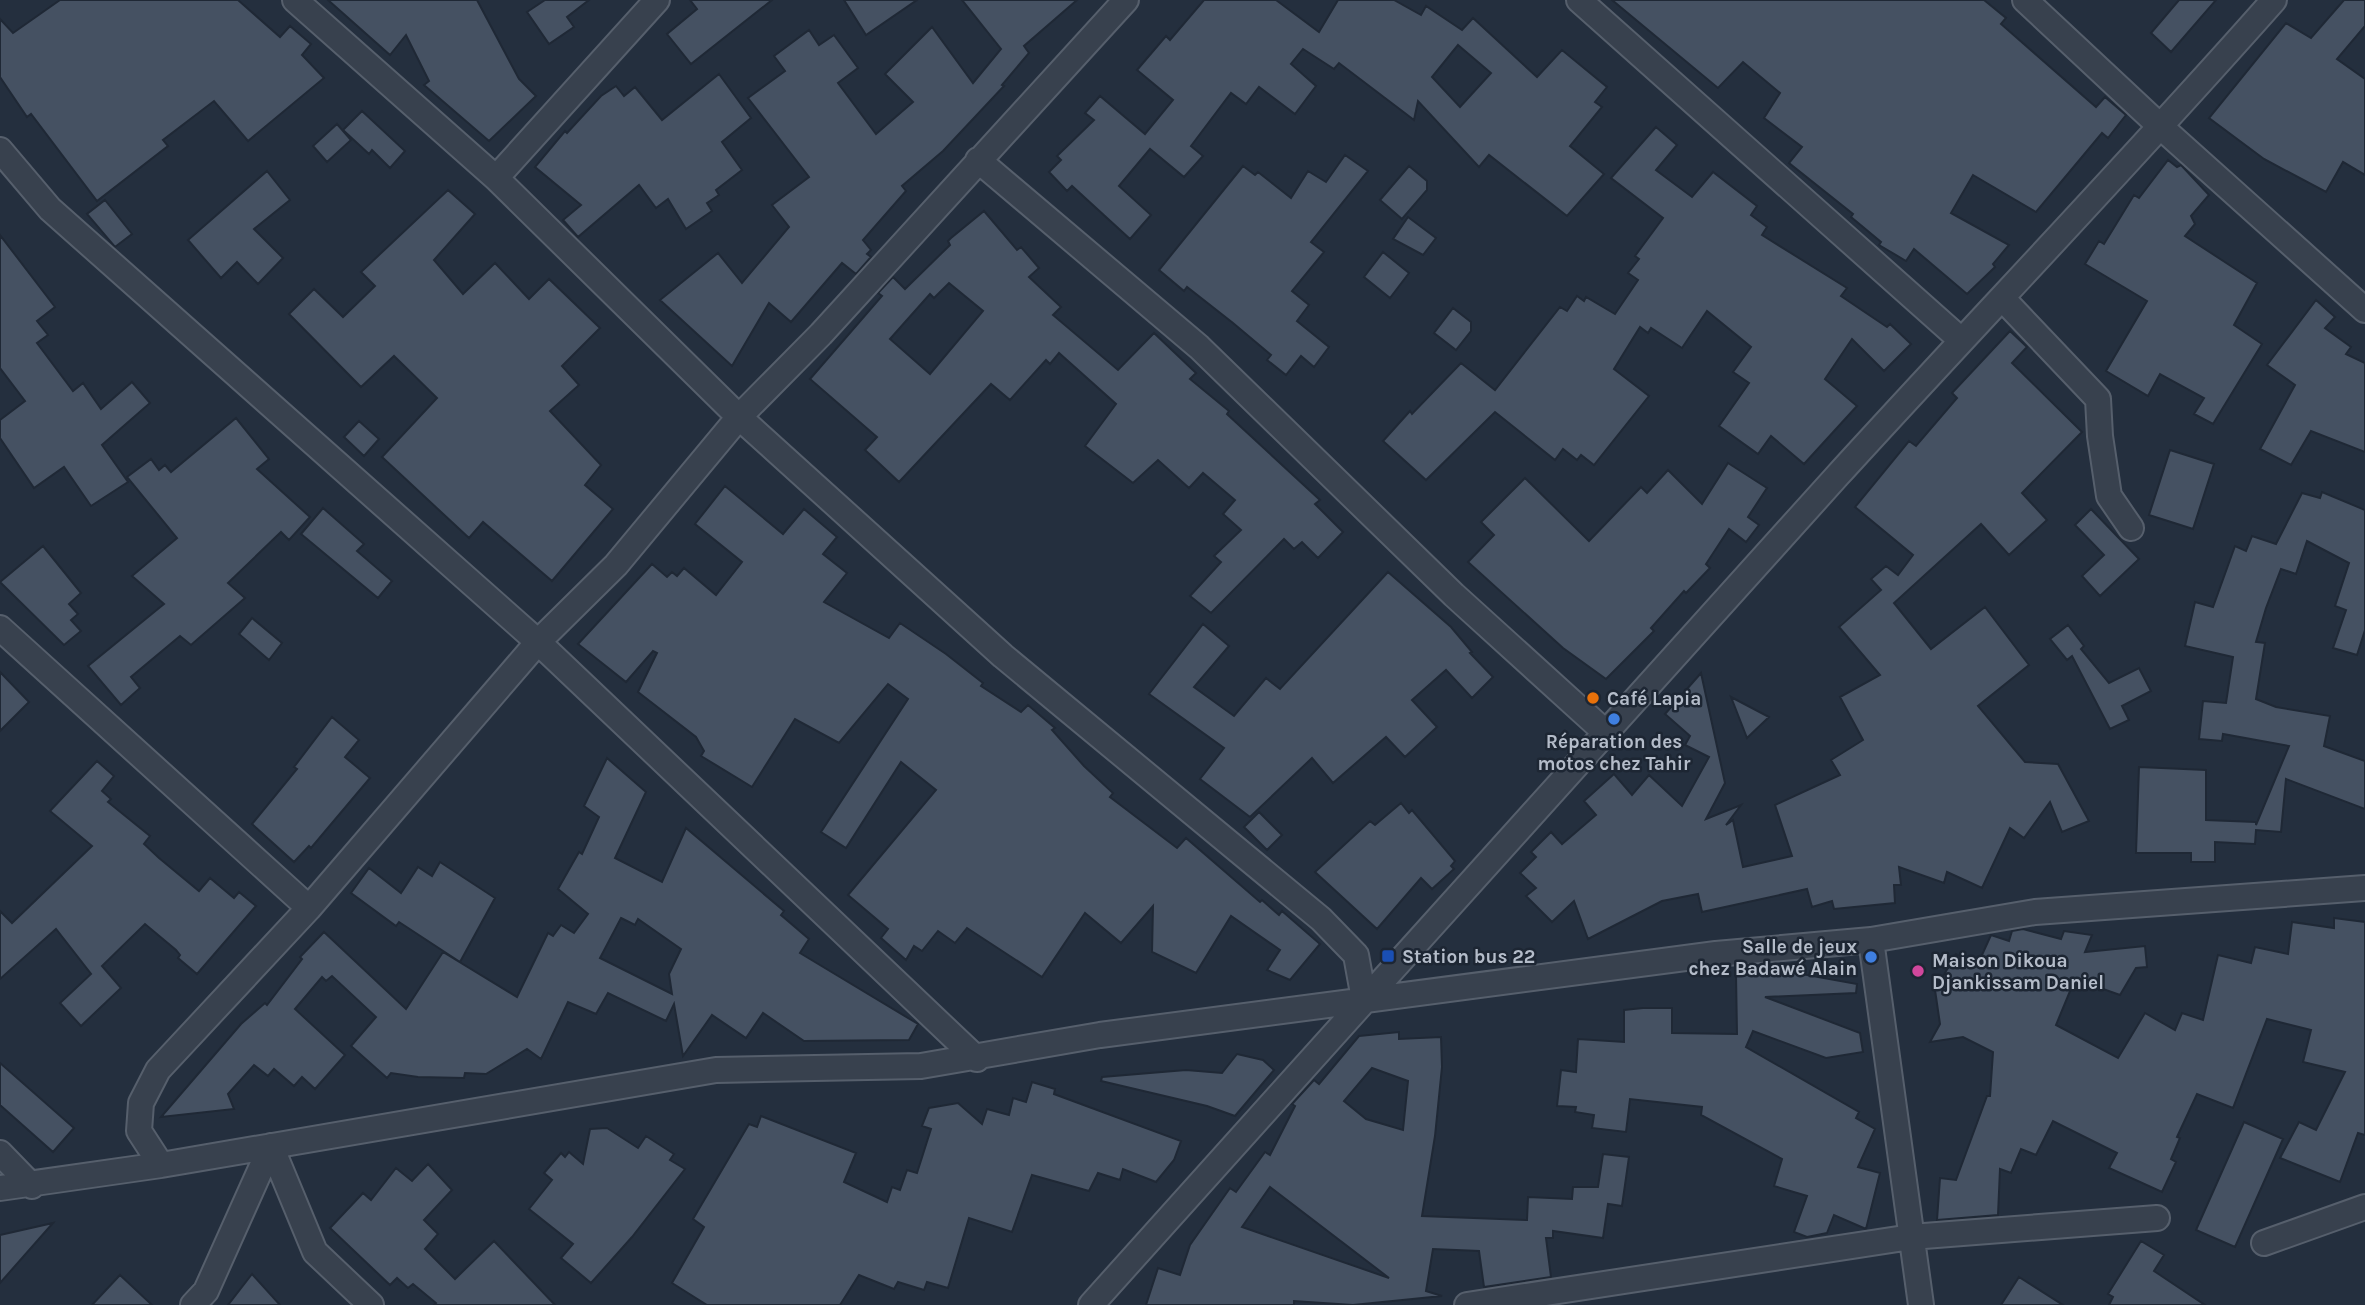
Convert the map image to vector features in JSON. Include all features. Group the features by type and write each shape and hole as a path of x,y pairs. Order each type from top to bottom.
{"street":[{"path":"295,0 496,178 739,417 1003,656 1321,919 1356,955 1364,999"},
{"path":"496,178 657,0"},
{"path":"161,1165 139,1131 141,1103 158,1070 309,908 538,642 616,565 739,417 821,334 1126,0"},
{"path":"1579,0 1961,340"},
{"path":"2025,0 2162,128 2365,310"},
{"path":"1091,1305 1605,732 1961,340 2162,128 2274,0"},
{"path":"0,150 50,209 538,642 977,1059"},
{"path":"978,160 1199,347 1454,595 1605,732"},
{"path":"2002,298 2098,399 2100,436 2109,496 2131,528"},
{"path":"0,628 309,908"},
{"path":"0,1188 32,1186 161,1165 716,1070 921,1066 977,1059 1100,1035 1716,954 1871,940 2035,912 2365,888"},
{"path":"1871,940 1921,1305"},
{"path":"193,1305 206,1291 271,1146"},
{"path":"271,1146 315,1252 371,1305"},
{"path":"0,1153 32,1186"},
{"path":"2264,1243 2365,1208"},
{"path":"1467,1305 1912,1237 2157,1218"}],"building":[{"path":"60,0 238,0 280,37 290,26 311,44 302,55 324,78 248,141 214,101 163,140 168,146 97,201 31,114 27,117 0,77 0,19 13,33"},
{"path":"328,0 477,0 519,79 536,96 489,141 424,85 429,81 406,35 390,55"},
{"path":"545,0 589,0 567,17 574,27 549,44 527,12"},
{"path":"690,0 772,0 691,64 667,34 697,9"},
{"path":"844,0 917,0 866,35"},
{"path":"962,0 1077,0 1024,46 1029,53 1002,85 1004,86 943,151 902,186 906,191 863,240 871,250 867,254 871,257 856,274 842,263 791,322 769,303 732,366 660,300 718,253 742,283 789,227 772,205 809,177 748,98 785,71 774,56 809,30 819,45 834,35 858,68 838,83 876,134 913,102 885,74 932,27 973,83 1001,49"},
{"path":"1204,0 1276,0 1319,32 1338,0 1394,0 1421,15 1426,6 1462,30 1473,18 1537,77 1562,50 1607,87 1595,102 1602,107 1570,146 1604,174 1567,216 1489,155 1479,167 1418,101 1414,120 1339,63 1334,69 1303,49 1291,64 1316,86 1295,114 1259,87 1246,104 1231,93 1191,146 1203,156 1184,177 1150,149 1119,186 1151,215 1130,239 1072,186 1067,191 1049,172 1061,160 1057,156 1094,120 1085,113 1100,96 1145,134 1173,100 1137,70 1166,36 1170,40","holes":["1458,45 1491,73 1460,107 1432,77"]},
{"path":"1612,0 1984,0 2006,18 2001,24 2096,107 2105,97 2126,115 2108,138 2102,133 2036,212 1973,175 1951,213 2009,245 1993,264 1995,267 1967,294 1914,249 1906,261 1879,245 1881,242 1851,217 1853,214 1789,163 1802,147 1764,118 1780,93 1743,62 1718,88"},
{"path":"2179,0 2216,0 2171,52 2151,33"},
{"path":"2344,0 2365,0 2365,26 2337,59 2365,79 2365,175 2343,162 2326,192 2264,159 2209,118 2286,23 2311,38"},
{"path":"719,74 751,118 722,142 742,170 716,190 719,195 707,203 712,211 686,229 668,199 656,208 639,185 578,237 563,220 581,205 535,167 565,131 567,133 601,96 616,86 624,96 635,87 662,120"},
{"path":"362,111 405,151 390,168 372,150 369,154 343,130"},
{"path":"337,124 351,140 327,162 313,146"},
{"path":"1656,127 1677,145 1656,170 1692,197 1713,172 1757,206 1751,215 1767,227 1762,235 1847,288 1841,296 1887,327 1890,324 1911,344 1884,371 1852,339 1825,379 1857,406 1804,464 1771,436 1758,454 1719,426 1749,383 1733,372 1751,347 1707,311 1682,348 1651,328 1648,333 1640,327 1614,369 1649,396 1594,465 1581,455 1577,460 1563,449 1555,460 1495,412 1426,480 1383,441 1410,411 1412,414 1461,363 1495,390 1560,307 1567,311 1577,296 1584,301 1586,297 1615,314 1638,280 1628,273 1639,259 1635,256 1663,218 1611,178"},
{"path":"1345,155 1368,171 1311,242 1324,252 1292,291 1309,305 1297,321 1329,347 1314,367 1301,356 1286,375 1267,360 1271,355 1233,323 1187,287 1184,291 1159,270 1243,166 1255,175 1258,172 1291,198 1308,171 1326,182"},
{"path":"2168,160 2177,167 2181,165 2209,195 2191,216 2195,224 2185,236 2257,283 2234,325 2262,344 2213,424 2194,414 2204,398 2160,374 2148,396 2106,371 2147,301 2085,264 2099,241 2104,244 2134,195 2139,198"},
{"path":"1409,166 1427,181 1427,190 1402,219 1380,200"},
{"path":"267,171 290,200 254,229 283,258 258,284 237,262 221,278 188,240"},
{"path":"448,190 475,214 434,260 463,294 495,263 529,299 549,279 600,328 562,366 579,385 550,411 601,465 585,485 613,509 552,581 483,522 469,538 382,457 437,398 394,356 361,387 289,314 314,289 343,317 375,286 361,272"},
{"path":"105,200 132,234 115,247 87,214"},
{"path":"984,211 1017,250 1021,247 1039,268 1029,277 1061,307 1053,315 1118,370 1154,333 1196,373 1190,379 1229,411 1227,414 1320,500 1315,504 1343,532 1318,558 1302,542 1294,549 1284,539 1211,613 1190,596 1221,562 1214,556 1241,530 1223,514 1235,500 1203,473 1189,488 1158,460 1133,483 1085,446 1116,404 1059,353 1050,364 1046,360 1010,400 991,384 899,482 865,450 877,437 810,379 882,296 878,293 893,277 905,289 950,245 948,241","holes":["949,283 983,311 930,374 890,339 930,294 934,298"]},
{"path":"1408,217 1436,238 1423,255 1393,239"},
{"path":"0,235 55,307 37,321 48,335 37,343 73,391 83,383 101,409 132,382 150,403 102,445 128,482 91,506 64,467 34,488 0,438 0,420 25,401 0,368"},
{"path":"1383,252 1409,273 1390,298 1364,277"},
{"path":"2316,300 2335,317 2325,328 2351,347 2346,354 2365,363 2365,452 2311,431 2291,465 2260,449 2295,385 2267,365"},
{"path":"1453,308 1471,322 1471,331 1456,350 1434,333"},
{"path":"2010,331 2027,347 2012,363 2082,432 2022,493 2047,520 2009,555 1981,524 1894,603 1931,649 1985,607 2029,665 1978,706 2025,762 2058,764 2089,821 2062,832 2050,802 2024,838 2010,828 1982,888 1947,872 1944,883 1899,867 1901,885 1894,885 1895,903 1834,909 1832,901 1812,907 1807,889 1702,912 1698,894 1662,901 1588,939 1574,901 1552,922 1526,896 1536,888 1520,873 1536,857 1531,852 1551,832 1562,844 1596,815 1584,801 1614,774 1632,795 1649,775 1682,806 1709,757 1685,745 1690,736 1665,714 1701,673 1725,783 1706,819 1741,805 1726,825 1733,820 1743,867 1792,856 1775,805 1840,775 1831,760 1863,740 1840,697 1880,675 1839,627 1881,590 1871,579 1886,566 1898,575 1913,555 1855,507 1909,441 1916,446 1957,398 1952,393"},
{"path":"236,418 269,459 257,469 310,517 289,540 281,532 228,583 245,598 191,645 180,636 131,677 140,688 121,705 88,666 164,604 132,576 177,538 127,477 151,459 159,470 165,465 171,472"},
{"path":"359,421 379,439 364,456 344,437"},
{"path":"2170,450 2214,464 2193,529 2149,515"},
{"path":"1728,463 1767,488 1748,517 1759,525 1746,542 1729,529 1706,564 1710,568 1686,593 1684,591 1651,628 1654,631 1606,679 1563,648 1468,562 1494,535 1481,522 1525,478 1589,541 1641,487 1647,493 1668,470 1702,504"},
{"path":"725,486 783,534 804,509 837,537 823,554 847,573 824,602 889,638 900,623 946,654 983,683 981,686 1021,712 1028,705 1055,728 1052,730 1084,766 1113,793 1110,797 1177,848 1186,838 1260,902 1262,900 1279,915 1282,911 1320,944 1290,980 1267,970 1280,950 1231,916 1196,973 1152,952 1153,906 1121,943 1085,913 1042,977 967,928 955,943 938,931 922,951 914,946 906,960 881,938 888,929 848,895 936,790 901,762 846,848 821,832 908,699 888,684 839,743 795,719 752,787 701,756 704,751 696,737 638,692 657,653 653,651 626,682 578,644 652,564 667,577 672,572 677,576 684,568 716,595 742,562 695,524"},
{"path":"2322,492 2365,510 2365,630 2357,655 2333,648 2346,610 2335,606 2349,563 2307,541 2296,574 2281,569 2266,608 2256,642 2265,643 2256,699 2276,707 2330,716 2324,746 2365,761 2365,809 2286,779 2281,832 2256,830 2255,844 2215,842 2215,862 2191,862 2191,853 2136,853 2139,767 2206,770 2206,820 2256,822 2256,825 2289,746 2223,734 2222,741 2199,739 2203,701 2226,703 2233,657 2185,646 2195,602 2213,607 2235,546 2246,551 2252,536 2276,544 2302,493 2320,498"},
{"path":"323,508 364,544 357,551 392,581 378,598 301,534"},
{"path":"2091,509 2139,559 2100,596 2082,576 2104,555 2075,525"},
{"path":"43,546 81,593 69,604 78,614 71,620 81,631 64,645 0,582"},
{"path":"1388,572 1451,627 1472,652 1470,653 1493,677 1472,698 1446,670 1412,700 1437,727 1405,757 1386,737 1333,783 1312,758 1250,817 1200,779 1224,748 1149,694 1203,624 1229,646 1194,687 1234,716 1266,678 1280,689"},
{"path":"252,618 282,643 269,660 239,634"},
{"path":"2068,625 2084,646 2081,649 2109,683 2139,668 2151,691 2122,706 2129,720 2110,729 2072,656 2067,660 2050,639"},
{"path":"0,672 29,702 0,731"},
{"path":"1731,697 1769,717 1747,738"},
{"path":"332,717 359,740 345,757 370,778 311,848 309,846 294,862 252,824 297,769 294,767"},
{"path":"607,758 646,792 615,858 662,882 686,828 784,911 781,915 809,939 800,953 918,1024 909,1040 804,1041 763,1013 746,1038 712,1015 683,1056 674,1004 666,1021 608,993 596,1014 568,1002 541,1059 527,1049 486,1074 465,1073 464,1078 418,1077 391,1073 387,1078 351,1046 376,1017 332,976 326,981 322,977 295,1009 345,1055 315,1089 302,1077 294,1086 274,1069 268,1076 254,1065 228,1094 234,1109 161,1117 241,1024 265,1003 267,1005 302,959 300,957 324,932 406,1009 443,952 517,997 548,933 553,936 561,925 574,933 588,914 558,889 579,852 582,854 599,817 584,806","holes":["621,918 635,925 638,919 681,949 669,974 672,994 600,958"]},
{"path":"97,761 114,776 102,791 111,799 108,802 150,836 144,844 159,858 199,891 210,878 234,898 239,892 256,906 197,974 178,958 180,955 176,950 145,924 102,966 121,988 81,1026 60,1003 91,974 56,929 0,979 0,911 12,923 92,846 50,811"},
{"path":"1401,803 1409,813 1412,810 1455,861 1451,866 1454,869 1432,889 1421,878 1377,929 1315,872 1370,821 1375,825"},
{"path":"1259,812 1282,835 1267,850 1244,827"},
{"path":"440,862 495,898 460,962 399,922 396,926 351,893 369,868 401,893 418,867 432,876"},
{"path":"2334,918 2365,922 2365,1135 2358,1133 2340,1182 2280,1158 2299,1122 2316,1130 2345,1072 2303,1062 2311,1030 2267,1019 2233,1108 2197,1094 2177,1137 2180,1138 2171,1159 2176,1162 2162,1192 2109,1168 2117,1153 2053,1121 2036,1155 2021,1149 2011,1173 2000,1169 1998,1215 1937,1220 1940,1178 1956,1180 1987,1096 1990,1096 1993,1052 1963,1037 1930,1042 1940,1024 1935,990 1956,954 1977,966 1991,935 2009,941 2012,931 2023,929 2061,939 2064,931 2092,935 2085,952 2145,946 2147,967 2136,968 2120,995 2075,979 2056,1025 2118,1058 2145,1013 2175,1030 2182,1013 2203,1020 2218,955 2251,963 2255,947 2288,954 2292,922 2334,928"},
{"path":"1774,969 1857,984 1856,993 1765,997 1860,1033 1863,1052 1826,1058 1753,1031 1746,1047 1859,1112 1856,1118 1875,1129 1858,1167 1880,1173 1866,1229 1834,1215 1827,1233 1807,1237 1794,1232 1807,1196 1774,1186 1782,1159 1701,1115 1702,1107 1630,1099 1626,1132 1592,1128 1594,1115 1575,1112 1576,1107 1557,1106 1561,1070 1576,1072 1578,1039 1624,1042 1624,1010 1643,1008 1672,1008 1672,1033 1737,1034 1736,975 1773,974"},
{"path":"1399,1032 1399,1039 1441,1037 1442,1067 1435,1136 1422,1216 1527,1220 1528,1197 1572,1199 1573,1187 1598,1187 1603,1154 1629,1157 1622,1206 1608,1204 1603,1238 1553,1231 1553,1238 1546,1238 1551,1277 1484,1287 1479,1251 1433,1249 1426,1291 1442,1296 1353,1305 1294,1301 1294,1305 1146,1305 1158,1268 1180,1275 1190,1245 1230,1188 1236,1192 1265,1152 1270,1155 1295,1106 1292,1104 1314,1080 1319,1084 1359,1036","holes":["1372,1068 1408,1081 1403,1130 1366,1119 1344,1101","1270,1187 1389,1278 1242,1227"]},
{"path":"1237,1054 1263,1060 1274,1070 1235,1116 1207,1106 1101,1081 1102,1077 1186,1070 1222,1073"},
{"path":"0,1063 74,1128 53,1152 0,1105"},
{"path":"1032,1082 1055,1089 1054,1094 1181,1141 1174,1160 1156,1182 1123,1169 1120,1180 1098,1173 1089,1191 1032,1175 1012,1232 969,1218 948,1288 927,1282 924,1290 898,1282 894,1289 859,1275 840,1305 707,1305 672,1283 704,1227 693,1219 749,1124 757,1127 761,1116 856,1153 844,1182 887,1202 892,1187 900,1190 907,1170 917,1173 931,1129 922,1126 929,1108 958,1103 982,1124 987,1109 1009,1115 1013,1098 1026,1102"},
{"path":"2244,1122 2283,1139 2235,1247 2196,1230"},
{"path":"607,1128 638,1148 646,1136 674,1154 670,1160 685,1169 632,1237 591,1283 561,1258 573,1244 529,1209 552,1180 544,1173 561,1153 565,1157 569,1152 583,1164 590,1129"},
{"path":"428,1164 452,1190 424,1220 438,1234 425,1249 455,1279 494,1241 555,1305 434,1305 436,1303 413,1284 408,1288 397,1278 390,1285 330,1228 363,1193 371,1200 396,1168 412,1181"},
{"path":"53,1223 0,1283 0,1235"},
{"path":"2141,1241 2164,1255 2154,1271 2205,1305 2109,1305 2113,1297 2108,1294"},
{"path":"252,1274 280,1305 228,1305"},
{"path":"120,1275 152,1305 92,1305"},
{"path":"2019,1277 2063,1305 2001,1305"}],"place":[{"name":"Café Lapia","path":"1593,698"},
{"name":"Réparation des motos chez Tahir","path":"1614,719"},
{"name":"Station bus 22","path":"1388,956"},
{"name":"Salle de jeux chez Badawé Alain","path":"1871,957"},
{"name":"Maison Dikoua Djankissam Daniel","path":"1918,971"}]}
